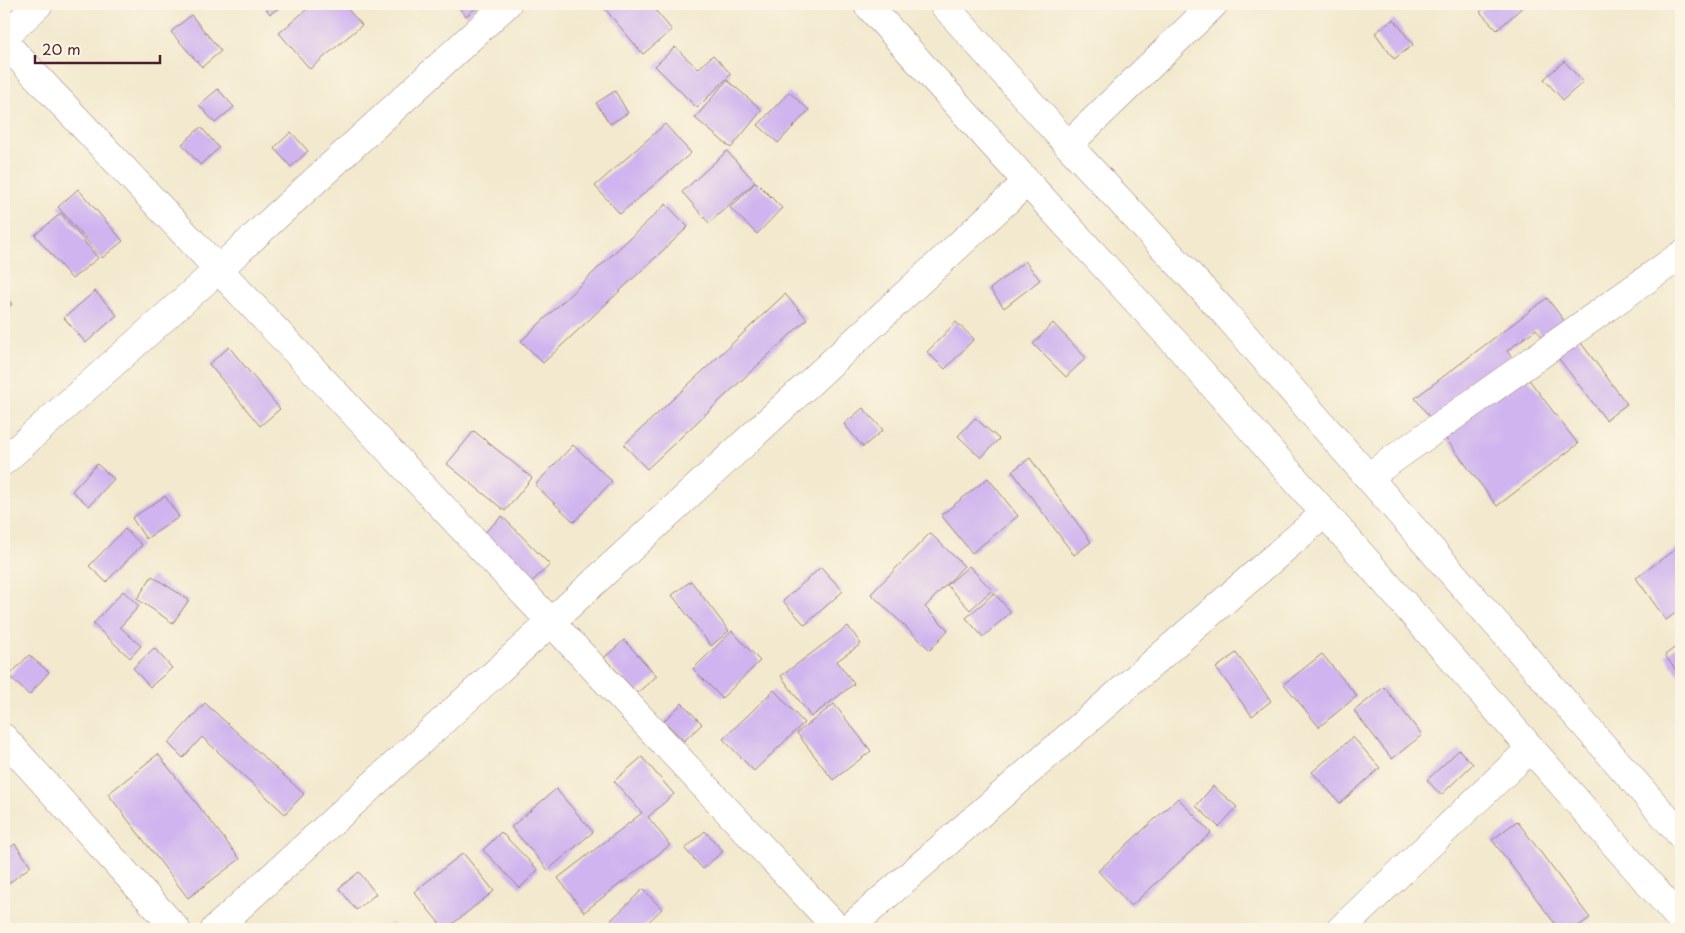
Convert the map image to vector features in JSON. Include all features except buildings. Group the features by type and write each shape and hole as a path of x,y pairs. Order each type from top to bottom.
{"street":[{"path":"4,37 40,4"},
{"path":"4,461 219,269 507,4"},
{"path":"867,4 1181,349 1681,920"},
{"path":"943,4 1068,145 1223,311 1368,477 1676,820"},
{"path":"1068,145 1214,4"},
{"path":"4,42 552,622 838,929"},
{"path":"215,929 552,622 1027,182"},
{"path":"1368,477 1681,255"},
{"path":"848,929 1325,513"},
{"path":"4,738 176,929"},
{"path":"1341,929 1530,749"}]}
